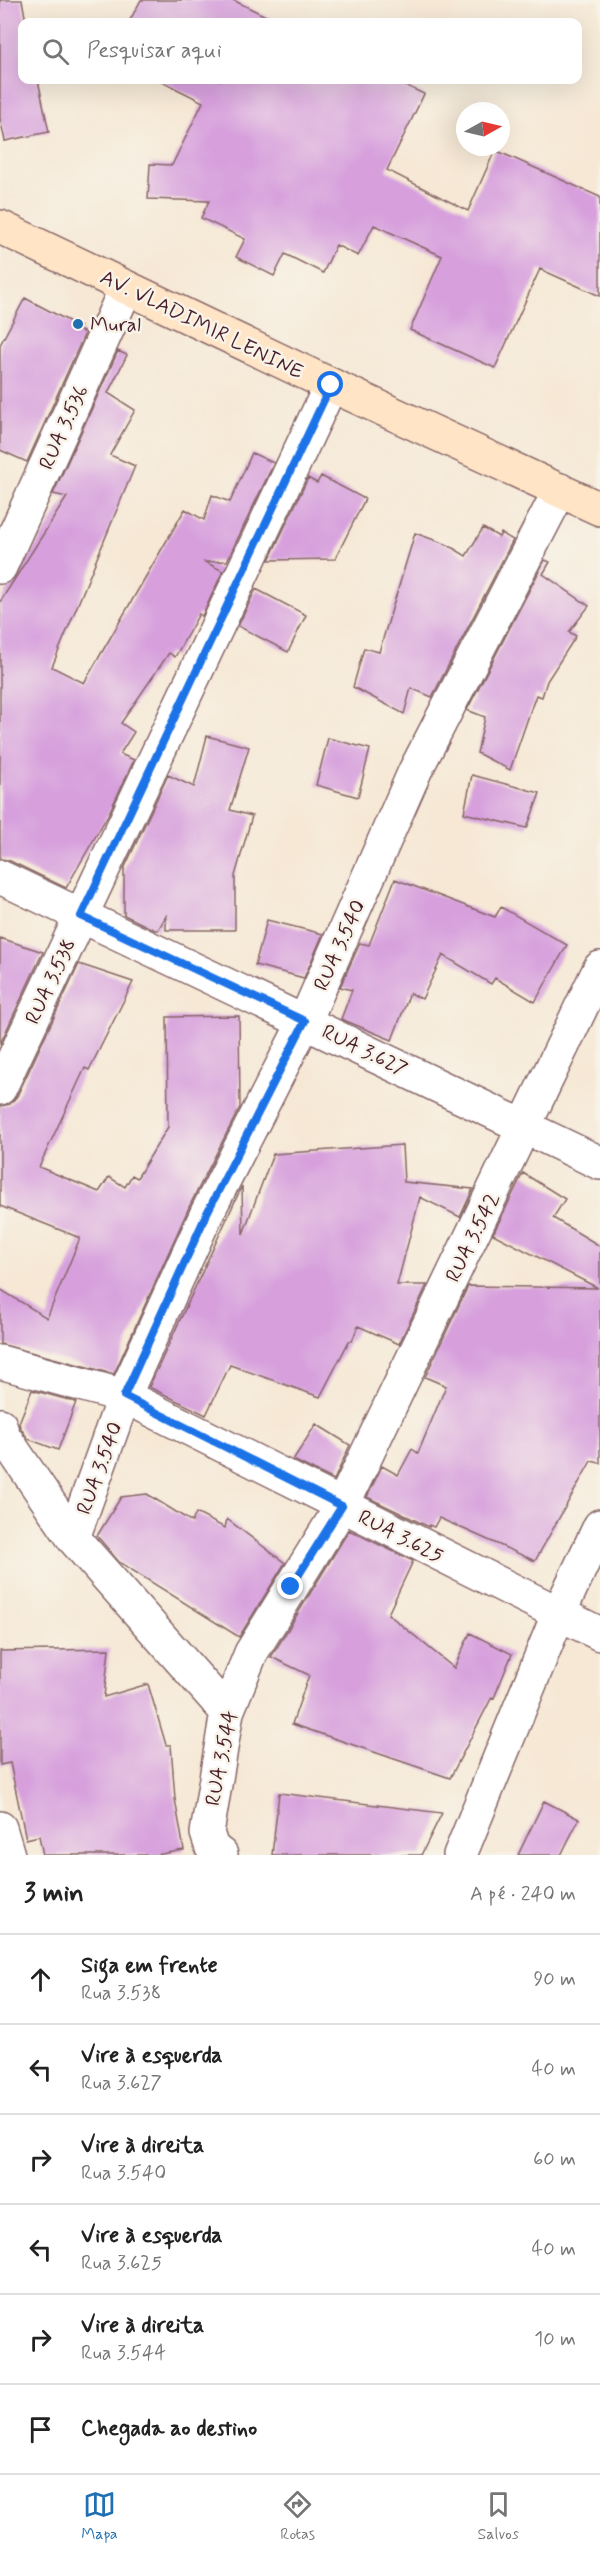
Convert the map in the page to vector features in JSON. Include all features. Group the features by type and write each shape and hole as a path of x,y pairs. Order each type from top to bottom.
{"main road":[{"name":"AV. VLADIMIR LENINE","path":"0,227 331,385 600,509"}],"street":[{"name":"RUA 3.536","path":"0,567 126,288"},
{"name":"RUA 3.538","path":"0,1088 331,385"},
{"name":"RUA 3.540","path":"73,1538 124,1396 207,1213 305,1021 415,771 560,490"},
{"name":"RUA 3.627","path":"0,878 600,1163"},
{"name":"RUA 3.542","path":"342,1506 600,968"},
{"name":"RUA 3.625","path":"0,1362 124,1396 600,1634"},
{"path":"1,1431 73,1538 227,1712"},
{"name":"RUA 3.544","path":"220,1855 212,1848 207,1833 227,1712 251,1653 342,1506"},
{"path":"460,1855 558,1615 600,1526"},
{"path":"0,1828 8,1855"}],"building":[{"path":"0,0 22,0 25,18 18,18 18,84 39,84 49,132 5,141 0,118"},
{"path":"141,0 233,0 270,18 131,18"},
{"path":"167,84 403,84 424,94 387,170 468,211 492,156 508,156 600,197 600,296 540,269 495,368 410,330 442,256 374,225 358,256 336,245 323,273 285,254 274,276 236,257 245,239 201,218 209,201 148,199 150,164 172,165 203,102"},
{"path":"25,298 80,327 78,330 85,333 27,462 0,450 0,345"},
{"path":"118,351 127,355 108,393 135,410 110,455 135,466 52,667 84,683 185,509 204,520 212,495 230,502 252,453 274,463 227,561 205,562 223,571 202,616 199,614 175,657 169,653 121,723 134,732 120,754 134,760 109,813 66,888 8,860 0,859 0,602 67,497 53,494"},
{"path":"321,476 365,499 335,559 269,560 308,478 317,483"},
{"path":"483,528 499,537 501,533 513,540 432,697 411,688 404,714 353,687 364,648 379,652 415,533 448,545 466,556"},
{"path":"545,560 550,562 543,574 589,606 569,632 576,636 547,681 542,697 536,695 510,770 477,753 485,717 467,710"},
{"path":"256,589 306,615 288,652 238,626"},
{"path":"207,736 249,747 230,810 252,816 235,876 235,930 166,930 166,916 158,930 155,930 124,915 124,869 168,775 194,787"},
{"path":"328,738 370,749 358,797 316,785"},
{"path":"472,775 540,793 527,828 464,813"},
{"path":"395,879 495,917 501,907 567,945 535,1002 495,978 491,984 443,955 422,999 410,993 392,1040 341,1019 352,990 340,987 360,943 369,945"},
{"path":"267,920 323,934 304,978 255,965"},
{"path":"0,938 43,952 0,1044"},
{"path":"79,964 133,982 89,1070 85,1068 39,1167 99,1192 109,1177 125,1187 132,1175 137,1178 168,1127 167,1017 239,1016 240,1107 190,1205 114,1374 0,1344 0,1289 47,1318 80,1238 0,1206 0,1106 10,1104 17,1096"},
{"path":"402,1145 404,1182 473,1189 460,1217 420,1197 397,1285 427,1285 399,1344 358,1326 320,1397 230,1365 206,1415 149,1387 242,1186 243,1234 273,1154"},
{"path":"523,1173 565,1199 553,1218 600,1246 600,1463 591,1461 535,1561 439,1518 434,1527 429,1525 429,1527 367,1497 382,1466 398,1475 412,1449 418,1453 446,1386 425,1377 468,1286 598,1288 493,1234"},
{"path":"32,1390 76,1402 58,1450 28,1439 20,1427 19,1423"},
{"path":"316,1424 350,1445 334,1480 293,1460"},
{"path":"147,1494 192,1522 196,1513 225,1528 227,1519 285,1563 239,1637 119,1562 97,1536 121,1497"},
{"path":"349,1530 413,1561 388,1614 454,1668 470,1633 512,1654 494,1698 492,1697 450,1778 292,1724 309,1675 271,1657"},
{"path":"109,1649 104,1697 148,1684 166,1745 171,1745 175,1799 184,1850 156,1855 43,1855 39,1836 26,1839 10,1763 0,1765 0,1651"},
{"path":"279,1793 442,1813 421,1855 272,1855"},
{"path":"544,1801 579,1819 561,1855 518,1855"}],"place":[{"name":"Mural","path":"78,324"}],"route":[{"path":"291,1587 342,1506 124,1396 207,1213 305,1021 81,916 331,385"}]}
